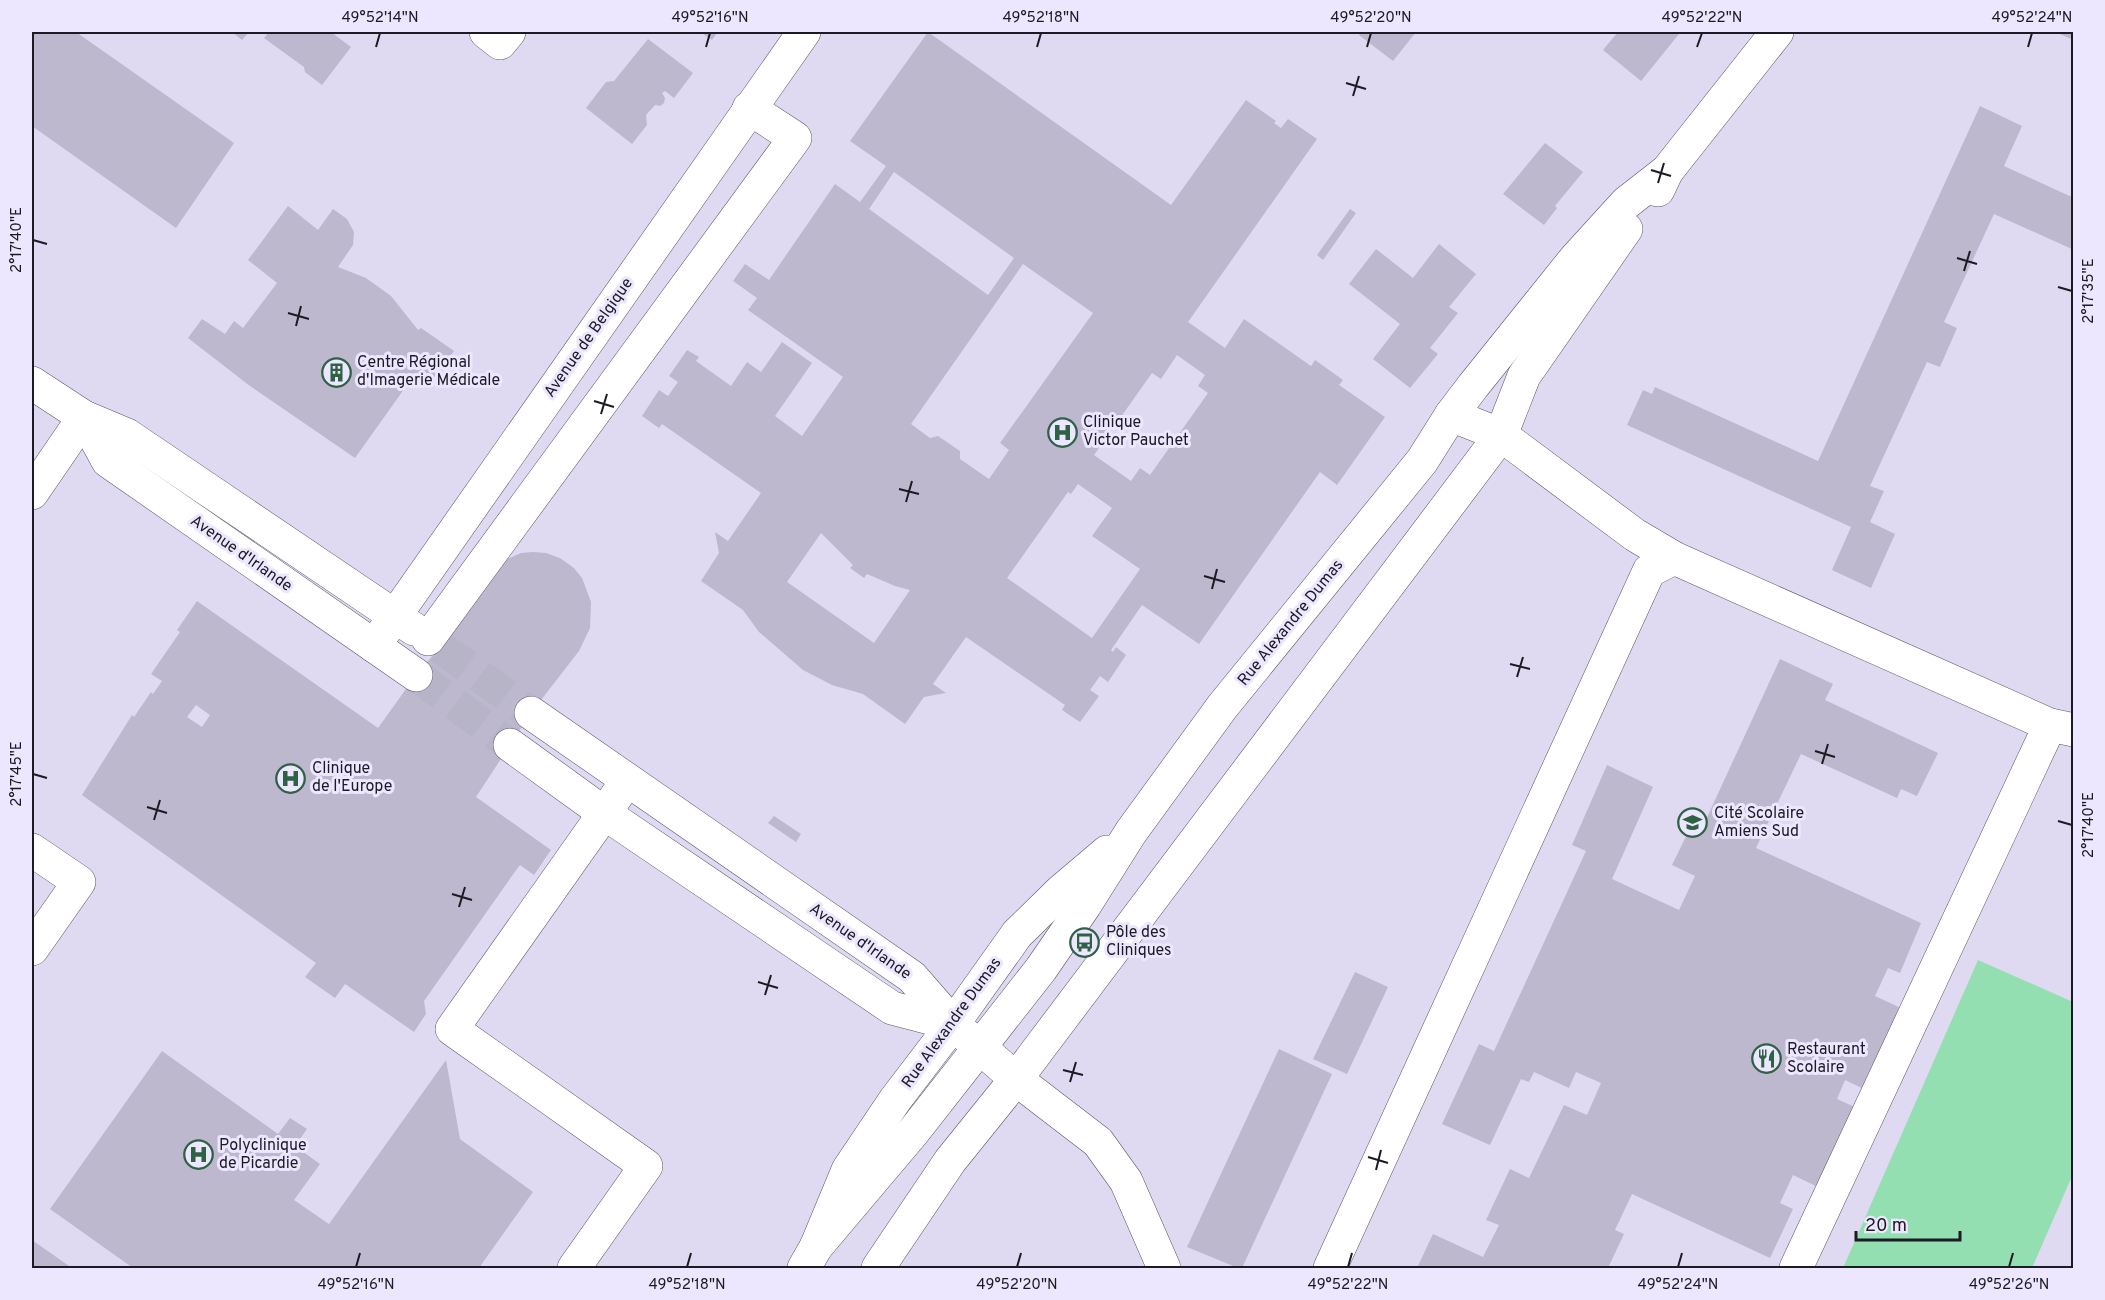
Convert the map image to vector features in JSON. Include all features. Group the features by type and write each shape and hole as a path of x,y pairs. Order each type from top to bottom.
{"street":[{"path":"486,32 500,43 509,32"},
{"name":"Avenue de Belgique","path":"375,646 804,32"},
{"name":"Rue Alexandre Dumas","path":"878,1269 950,1161 1016,1079 1502,435 1611,285 1667,171 1777,32"},
{"name":"Avenue d'Irlande","path":"32,383 84,417 127,435 434,643 795,138 749,108"},
{"name":"Rue Alexandre Dumas","path":"810,1258 914,1131 1041,969 1131,832 1222,707 1422,461 1450,415 1575,259 1626,203 1667,171"},
{"path":"1502,435 1499,390 1505,371 1538,326 1548,292"},
{"path":"1450,415 1502,435 1635,535 1674,558 2062,728 1796,1269"},
{"path":"32,494 84,417"},
{"name":"Avenue d'Irlande","path":"84,417 108,461 416,675"},
{"path":"1330,1269 1648,571 1674,558"},
{"name":"Avenue d'Irlande","path":"531,713 912,977 953,1024 1016,1079 1098,1142 1126,1181 1164,1269"},
{"path":"510,745 603,813 892,1008 953,1024"},
{"path":"574,1269 646,1166 452,1029 627,781"},
{"name":"Rue Alexandre Dumas","path":"810,1258 848,1170 1017,934 1061,891 1131,832"},
{"path":"32,850 79,882 32,949"}],"green space":[{"path":"1978,960 2073,1002 2073,1174 2032,1268 1843,1268"}],"building":[{"path":"32,32 76,32 234,143 176,228 32,126"},
{"path":"232,32 249,32 242,40"},
{"path":"269,32 331,32 351,47 322,85 305,72 304,67 264,38"},
{"path":"700,32 715,32 717,33 712,40"},
{"path":"928,32 1171,205 1246,100 1276,121 1274,123 1281,128 1288,119 1317,139 1188,322 1225,348 1244,319 1311,366 1315,360 1343,380 1339,385 1385,417 1337,485 1320,472 1199,644 1142,605 1111,650 1113,652 1116,647 1126,655 1108,682 1100,676 1090,690 1099,696 1080,722 1062,710 1065,705 966,637 933,684 946,693 924,697 905,724 863,694 832,685 803,670 759,632 743,610 701,581 719,553 715,532 728,541 761,493 662,424 659,428 642,416 659,390 668,396 678,382 669,376 687,350 699,357 696,361 731,386 747,362 761,372 782,342 812,363 775,416 802,436 843,377 748,310 757,298 733,281 745,264 769,280 835,184 860,202 886,166 850,141","holes":["894,172 1014,258 988,295 869,209","1023,264 1093,313 1000,443 1009,450 989,479 960,459 960,451 938,436 930,438 911,424","1177,355 1205,375 1198,386 1208,393 1150,475 1140,468 1131,481 1094,455 1152,373 1161,379","1078,484 1112,508 1092,536 1140,569 1092,638 1007,578 1068,492 1071,494","821,533 853,565 850,568 864,578 867,574 910,590 874,643 787,582"]},
{"path":"1361,32 1416,32 1393,61 1359,35"},
{"path":"1618,32 1677,32 1679,34 1641,81 1603,50"},
{"path":"2055,32 2074,32 2074,40"},
{"path":"648,39 693,73 674,98 665,91 662,93 665,98 664,103 660,106 655,105 646,115 647,125 632,144 586,108 606,82 614,81"},
{"path":"1980,106 2022,126 2004,166 2074,198 2074,250 1994,214 1944,322 1957,328 1940,367 1927,362 1870,486 1884,491 1870,522 1895,534 1871,588 1832,570 1851,527 1627,425 1643,390 1652,394 1655,387 1818,461"},
{"path":"1545,143 1583,172 1555,206 1557,208 1544,225 1503,194"},
{"path":"288,206 318,230 333,209 347,219 354,232 353,245 338,267 366,278 391,296 418,330 421,328 454,351 429,384 412,378 355,458 250,386 188,338 202,319 225,334 234,321 243,328 277,283 248,260"},
{"path":"1350,209 1356,213 1323,260 1317,255"},
{"path":"1439,244 1476,274 1449,307 1458,313 1430,348 1438,354 1410,388 1373,359 1400,324 1349,284 1376,249 1413,278"},
{"name":"Clinique de l'Europe","path":"521,553 546,553 560,558 574,568 582,578 591,602 590,628 579,651 531,713 476,797 551,850 534,875 520,865 424,1001 426,1014 414,1032 345,984 335,998 305,977 316,963 82,795 132,715 134,717 151,692 153,694 162,681 151,674 180,632 177,630 197,601 378,728 416,675 440,647 498,563","holes":["196,705 210,715 202,727 187,717"]},
{"path":"1780,659 1833,684 1825,700 1938,753 1917,796 1901,789 1897,798 1801,754 1756,848 1921,923 1900,973 1888,968 1875,996 1903,1009 1866,1090 1845,1080 1837,1099 1857,1108 1820,1188 1793,1175 1780,1203 1793,1209 1770,1258 1632,1194 1615,1230 1624,1234 1608,1268 1417,1268 1433,1234 1483,1257 1499,1225 1486,1220 1510,1169 1529,1178 1564,1105 1587,1115 1601,1083 1576,1072 1569,1088 1534,1072 1529,1082 1521,1079 1490,1145 1442,1124 1479,1044 1494,1051 1586,851 1572,845 1607,765 1653,787 1612,879 1679,910 1695,876 1672,865 1694,820 1704,824"},
{"path":"774,816 801,834 796,842 768,823"},
{"path":"1355,972 1388,987 1347,1074 1313,1059"},
{"path":"1279,1049 1332,1074 1242,1268 1238,1268 1187,1247"},
{"name":"Polyclinique de Picardie","path":"162,1051 278,1134 290,1118 307,1129 295,1146 320,1164 294,1200 329,1224 446,1060 460,1139 533,1192 481,1265 482,1268 133,1268 50,1209"},
{"path":"32,1240 72,1268 32,1268"}],"tunnel":[{"path":"440,647 531,713"},
{"path":"416,675 510,745"}],"place":[{"name":"Centre Régional d'Imagerie Médicale","path":"336,372"},
{"name":"Clinique Victor Pauchet","path":"1062,432"},
{"name":"Clinique de l'Europe","path":"291,778"},
{"name":"Cité Scolaire Amiens Sud","path":"1693,823"},
{"name":"Pôle des Cliniques","path":"1085,942"},
{"name":"Restaurant Scolaire","path":"1766,1059"},
{"name":"Polyclinique de Picardie","path":"198,1155"}]}
